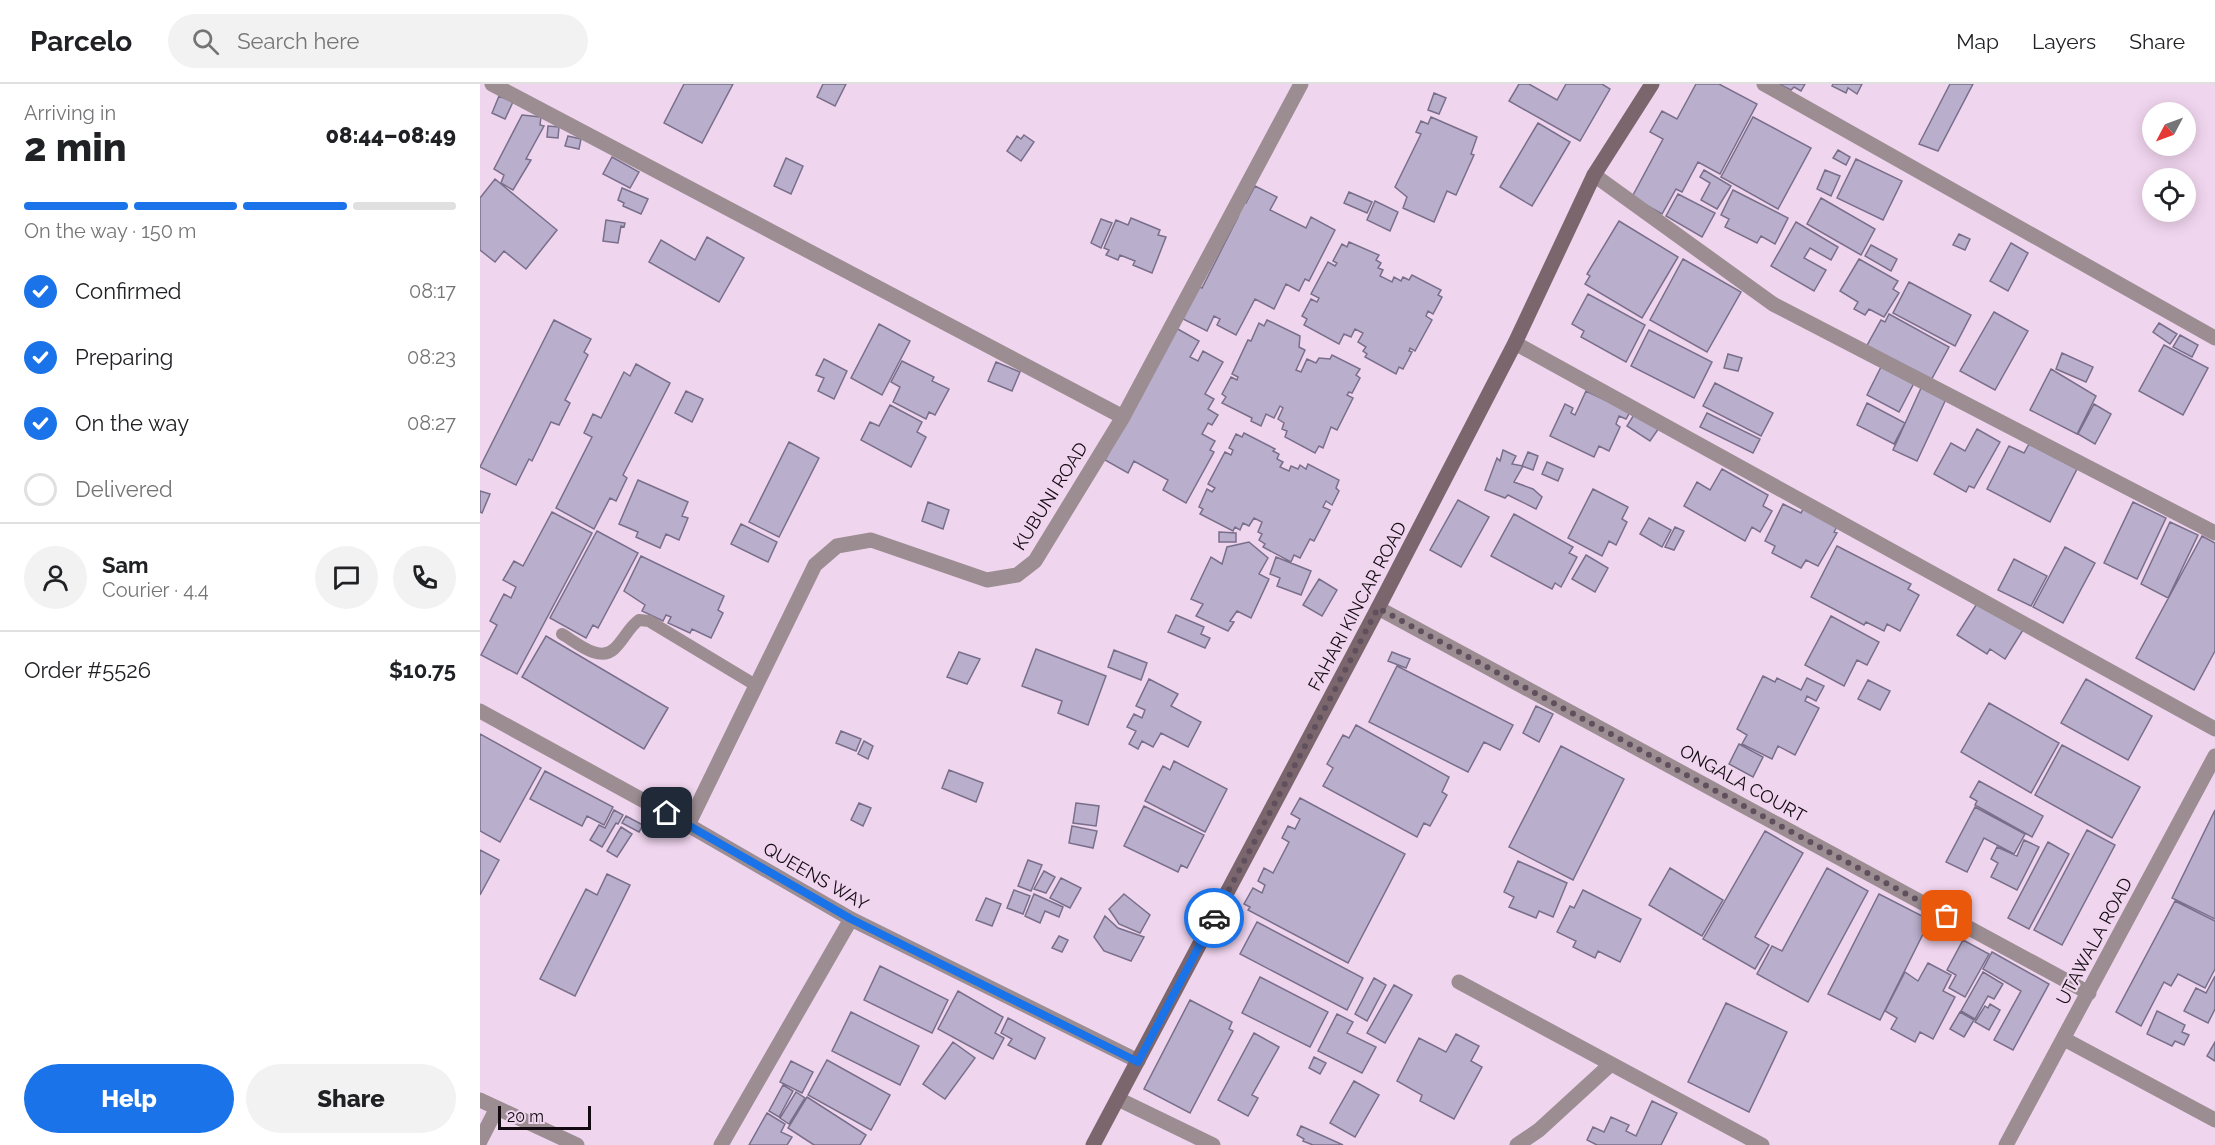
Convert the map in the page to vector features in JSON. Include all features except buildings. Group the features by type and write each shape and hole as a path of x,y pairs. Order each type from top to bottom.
{"street":[{"path":"492,84 1123,417"},
{"name":"KUBUNI ROAD","path":"688,825 815,565 837,546 871,540 987,580 1017,575 1035,561 1123,417 1301,84"},
{"name":"FAHARI KINCAR ROAD","path":"1093,1145 1378,608 1515,343 1594,175 1652,84"},
{"path":"1764,84 2215,338"},
{"path":"1594,175 1773,304 2215,533"},
{"path":"1515,343 2215,729"},
{"name":"ONGALA COURT","path":"1378,608 2089,993"},
{"name":"QUEENS WAY","path":"480,711 688,825 851,919 1138,1062"},
{"name":"UTAWALA ROAD","path":"2006,1145 2215,756"},
{"path":"721,1145 851,919"},
{"path":"1459,982 1762,1145"},
{"path":"2064,1039 2215,1120"},
{"path":"1517,1145 1539,1130 1611,1064"},
{"path":"1118,1099 1214,1145"},
{"path":"480,1100 577,1145"},
{"path":"480,1141 497,1108"}],"lane":[{"path":"562,634 595,653 604,654 614,649 630,626 639,620 649,621 757,686"}],"way so far":[{"path":"1214,918 1378,608 1947,916"}],"route":[{"path":"667,813 851,919 1138,1062 1214,918"}]}
